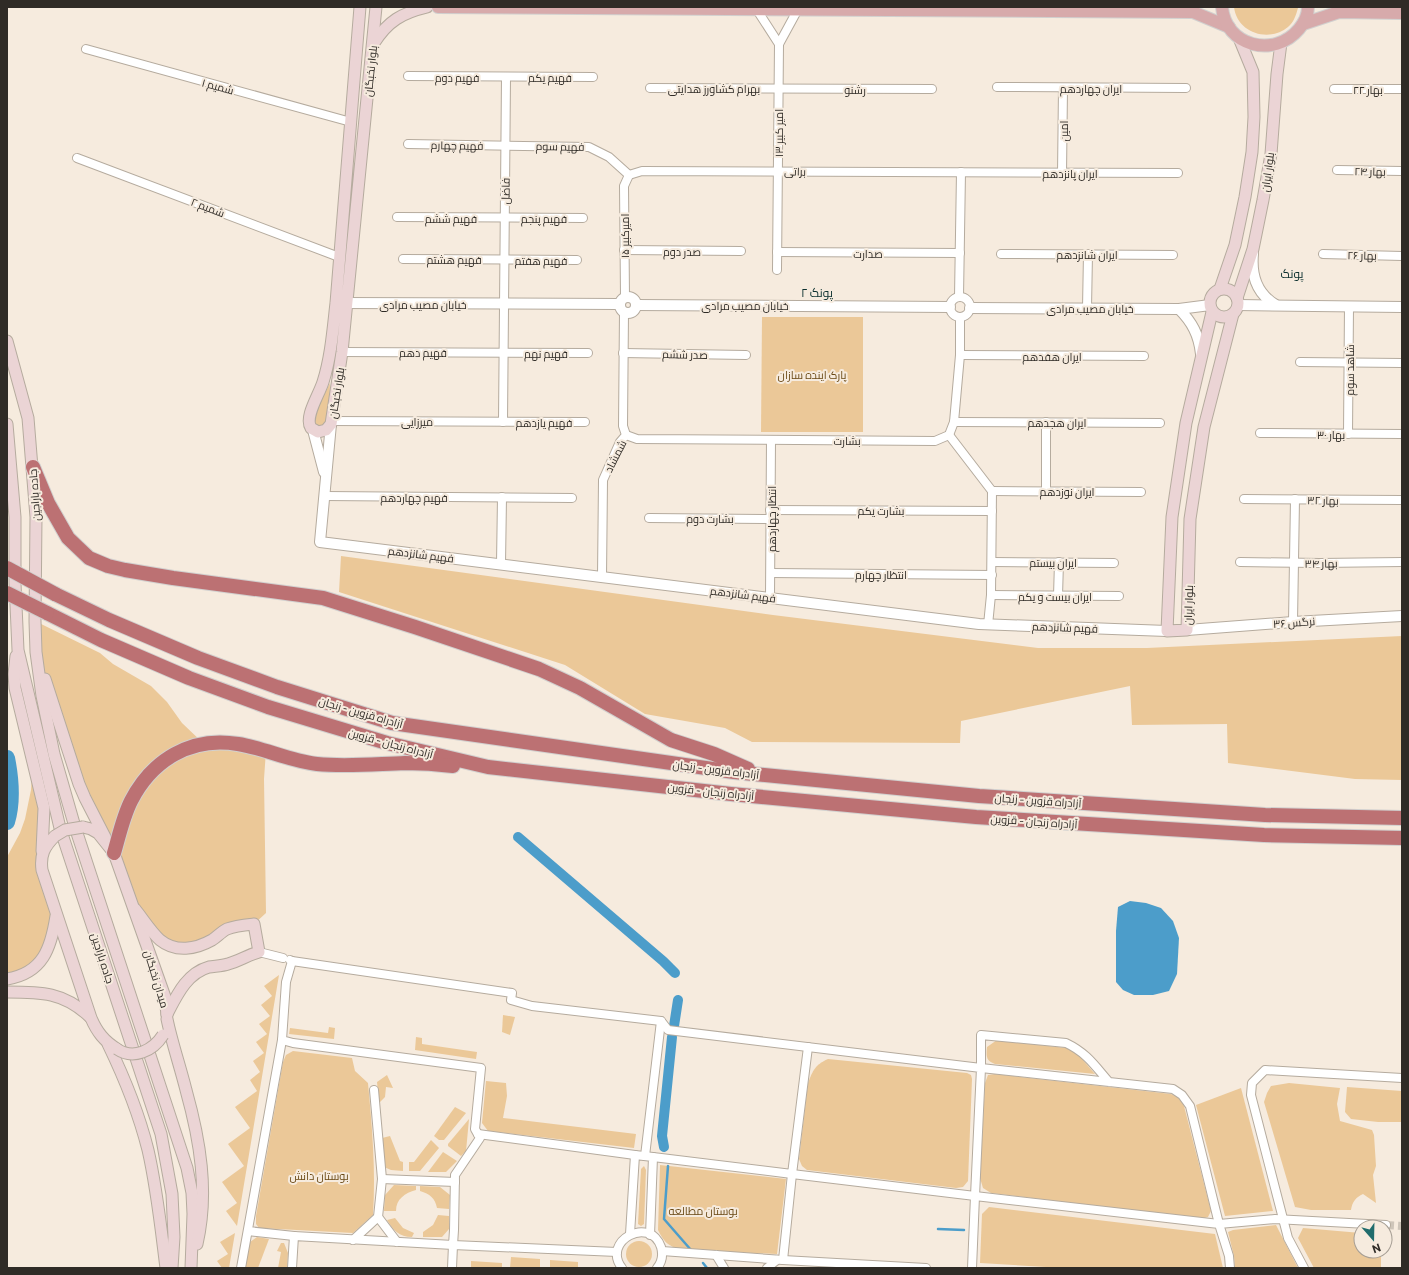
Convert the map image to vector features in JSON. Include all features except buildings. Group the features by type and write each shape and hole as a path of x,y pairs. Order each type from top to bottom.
{"highway":[{"path":"33,467 48,503 68,538 88,558 108,566 132,571 323,598 415,627 539,669 580,688 671,740 714,754 760,774"},
{"name":"آزادراه قزوین - زنجان","path":"7,568 55,594 109,620 198,658 277,687 392,723 723,770 995,797 1265,815 1402,818"},
{"name":"آزادراه زنجان - قزوین","path":"7,593 101,640 190,678 268,707 387,743 488,767 731,794 976,817 1264,835 1402,838"},
{"path":"114,853 131,802 150,775 168,758 183,750 203,743 221,742 238,744 317,764 365,765 405,763 488,767"}],"main road":[{"name":"بلوار نخبگان","path":"360,7 339,257 341,303 342,352 331,422 328,429 324,432 318,432 313,430 308,423 308,418 323,382 341,303 373,45 376,7"},
{"path":"373,45 382,31 395,19 410,11 427,7"},
{"path":"438,7 1193,12 1229,28 1239,38 1252,44 1267,46 1281,43 1294,36 1303,24 1308,7"},
{"path":"1222,7 1223,14 1229,28"},
{"path":"1303,24 1339,12 1402,13"},
{"name":"بلوار ایران","path":"1220,289 1235,245 1245,197 1252,152 1254,117 1253,72 1239,38"},
{"name":"بلوار ایران","path":"1211,308 1202,359 1186,423 1172,517 1167,631 1187,630 1190,519 1204,427 1236,306 1253,249 1263,200 1271,154 1276,74 1281,43"},
{"path":"1220,289 1230,290 1236,306 1222,317 1211,308 1210,297 1213,293 1220,289"},
{"name":"جاده باراجین","path":"7,341 28,418 33,467 36,517 36,652 42,696 54,754 75,827 187,1168 192,1193 193,1214 191,1268"},
{"name":"جاده باراجین","path":"7,424 15,517 15,583 18,650 60,828 161,1134 172,1194 174,1237 172,1268"},
{"name":"جاده باراجین","path":"18,650 14,674 14,688 44,808 42,854"},
{"name":"جاده باراجین","path":"36,652 79,784 114,853"},
{"name":"میدان نخبگان","path":"42,854 49,842 65,830 83,827 98,833 114,853 135,909 165,997 167,1017 163,1035 154,1047 137,1053 128,1054 122,1053 112,1046"},
{"path":"42,854 42,870 91,1018 96,1030 112,1046 148,1151 160,1218 166,1268"},
{"path":"135,909 160,940 177,948 187,949 198,947 214,939 226,930 254,924 259,952 233,963 211,967 196,973 187,980 177,994 167,1017 171,1040 188,1097 200,1154 203,1180 202,1220 191,1268"},
{"path":"7,979 22,975 40,963 50,944 56,913"},
{"path":"7,992 42,993 67,1000 79,1006 91,1018"}],"street":[{"path":"757,10 779,44 797,10"},
{"name":"امیر کبیر ۱۳","path":"777,270 779,44"},
{"name":"شمیم ۱","path":"86,49 351,122"},
{"name":"فهیم دوم","path":"408,76 506,77"},
{"name":"فهیم یکم","path":"506,77 593,77"},
{"name":"فاضل","path":"503,422 506,77"},
{"name":"ایران چهاردهم","path":"997,87 1186,88"},
{"name":"بهرام کشاورز هدایتی","path":"650,88 778,88"},
{"name":"رشنو","path":"778,88 932,89"},
{"name":"امین","path":"1062,174 1063,88"},
{"name":"بهار ۲۲","path":"1334,89 1402,89"},
{"name":"فهیم چهارم","path":"408,144 505,146"},
{"name":"فهیم سوم","path":"505,146 589,147 609,158 629,175"},
{"name":"شمیم ۲","path":"77,158 339,257"},
{"name":"براتی","path":"629,175 642,171 778,170 961,172"},
{"name":"بهار ۲۴","path":"1337,170 1402,171"},
{"path":"960,297 961,172"},
{"name":"ایران پانزدهم","path":"961,172 1062,174 1178,173"},
{"name":"امیرکبیر ۱۵","path":"623,304 624,186 629,175"},
{"name":"فهیم ششم","path":"397,217 505,218"},
{"name":"فهیم پنجم","path":"505,218 583,218"},
{"path":"1253,249 1252,263 1254,276 1259,289 1266,300 1276,306"},
{"name":"صدر دوم","path":"624,250 741,251"},
{"name":"صدارت","path":"777,252 960,253"},
{"name":"ایران شانزدهم","path":"1002,254 1173,255"},
{"path":"1087,308 1088,254"},
{"name":"بهار ۲۶","path":"1323,254 1402,256"},
{"name":"فهیم هشتم","path":"403,259 504,260"},
{"name":"فهیم هفتم","path":"504,260 578,260"},
{"path":"631,297 634,299 636,305 634,311 631,313 623,304 631,297"},
{"path":"960,297 967,300 970,308 965,316 960,317 953,314 950,307 953,300 960,297"},
{"name":"خیابان مصیب مرادی","path":"341,303 504,305 623,304"},
{"name":"شمشاد","path":"602,577 603,480 620,442 626,435 623,426 623,304"},
{"name":"خیابان مصیب مرادی","path":"636,305 950,307"},
{"path":"1236,306 1402,307"},
{"name":"شاهد سوم","path":"1348,434 1349,306"},
{"name":"خیابان مصیب مرادی","path":"970,308 1211,308"},
{"path":"1179,308 1189,319 1196,331 1202,359"},
{"path":"960,317 960,355 954,422 949,436 992,491 992,595 988,624"},
{"name":"فهیم دهم","path":"342,352 504,352"},
{"name":"فهیم نهم","path":"504,352 588,353"},
{"name":"صدر ششم","path":"623,353 746,356"},
{"name":"ایران هفدهم","path":"960,355 1144,356"},
{"path":"1300,362 1402,363"},
{"path":"325,496 331,422"},
{"name":"میرزایی","path":"331,422 503,422"},
{"name":"فهیم یازدهم","path":"503,422 585,422"},
{"name":"ایران هجدهم","path":"954,422 1160,423"},
{"path":"1046,422 1046,491"},
{"path":"313,430 326,482"},
{"name":"بهار ۳۰","path":"1260,433 1402,434"},
{"name":"بشارت","path":"626,435 637,439 935,441 949,436"},
{"name":"انتظار چهاردهم","path":"770,598 771,440"},
{"name":"ایران نوزدهم","path":"992,491 1141,492"},
{"name":"فهیم شانزدهم","path":"325,496 320,542 988,624 1167,631"},
{"name":"فهیم چهاردهم","path":"325,496 572,498"},
{"path":"502,497 502,564"},
{"name":"بهار ۳۲","path":"1244,498 1402,500"},
{"path":"1293,622 1295,499"},
{"name":"بشارت یکم","path":"770,510 992,511"},
{"name":"بشارت دوم","path":"650,518 770,519"},
{"name":"ایران بیستم","path":"992,562 1114,562"},
{"path":"1058,596 1059,562"},
{"name":"بهار ۳۴","path":"1240,562 1402,562"},
{"name":"انتظار چهارم","path":"771,573 992,575"},
{"name":"ایران بیست و یکم","path":"992,595 1119,596"},
{"name":"نرگس ۳۶","path":"1187,630 1402,616"},
{"path":"259,952 289,960 512,993 511,1000 532,1006 661,1021 668,1030 981,1068 1173,1089 1182,1095 1190,1106 1219,1224 1229,1256 1230,1268"},
{"path":"241,1268 282,1040 289,960"},
{"path":"650,1235 649,1156 661,1021"},
{"path":"972,1268 981,1068 981,1035 1066,1043 1079,1049 1091,1060 1109,1082"},
{"path":"282,1040 293,1043 481,1068 475,1129 480,1138 454,1175 452,1268"},
{"path":"780,1260 808,1047"},
{"path":"1304,1268 1288,1238 1251,1096 1252,1083 1265,1070 1402,1078"},
{"path":"353,1240 378,1218 382,1179 374,1090"},
{"path":"478,1134 635,1155 1219,1224 1283,1219 1353,1223"},
{"path":"630,1234 635,1155"},
{"path":"382,1179 454,1182"},
{"path":"378,1218 397,1242"},
{"path":"248,1231 353,1240 617,1252"},
{"path":"622,1268 617,1252 621,1242 630,1234 636,1232 643,1232 650,1235 658,1242 662,1251 662,1259 657,1268"},
{"path":"292,1268 294,1236"},
{"path":"662,1251 780,1260 926,1268"},
{"path":"716,1255 724,1268"},
{"path":"767,1268 780,1260"}],"green space":[{"path":"1234,7 1298,8 1296,16 1288,27 1280,32 1263,35 1247,29 1236,16"},
{"name":"پارک اینده سازان","path":"762,317 863,317 863,432 761,432"},
{"path":"330,383 329,416 326,425 316,427 312,418"},
{"path":"341,556 773,615 1038,648 1147,648 1402,636 1402,780 1355,779 1228,763 1227,724 1132,725 1130,686 961,721 960,743 752,742 725,728 645,714 565,665 339,592"},
{"path":"35,621 100,653 113,664 151,686 167,702 182,723 203,743 266,751 264,779 266,913 254,924 205,943 168,945 135,909 92,811 36,652"},
{"path":"33,761 41,792 42,854 56,913 46,954 7,979 7,857 20,833 25,819 31,790"},
{"path":"279,975 237,1226 226,1211 237,1203 222,1182 244,1166 228,1144 250,1128 235,1107 257,1091 250,1080 260,1072 253,1061 264,1053 256,1042 267,1034 259,1024 270,1016 261,1005 272,996 264,986"},
{"path":"503,1015 515,1017 510,1035 502,1032"},
{"path":"329,1027 335,1028 334,1039 289,1034 290,1028 328,1033"},
{"path":"416,1037 422,1038 422,1044 477,1052 476,1059 415,1050"},
{"path":"997,1040 1066,1048 1076,1052 1095,1074 992,1063 988,1060 987,1047"},
{"name":"بوستان دانش","path":"293,1051 352,1058 355,1071 368,1083 374,1165 373,1215 353,1233 259,1228 256,1224 256,1216 283,1062 286,1055"},
{"path":"828,1059 967,1073 971,1075 968,1181 963,1187 956,1188 807,1170 802,1166 799,1159 808,1083 815,1068 820,1063"},
{"path":"995,1074 1171,1094 1179,1098 1184,1106 1211,1211 1208,1217 1201,1219 991,1193 983,1188 980,1178 985,1083 988,1075"},
{"path":"387,1075 393,1088 386,1087 385,1097 379,1103 377,1082"},
{"path":"486,1081 506,1083 507,1096 503,1118 636,1134 634,1148 488,1131 482,1123"},
{"path":"1289,1083 1340,1088 1337,1104 1340,1121 1372,1130 1374,1135 1376,1166 1373,1175 1376,1203 1363,1194 1355,1200 1351,1210 1311,1210 1295,1207 1264,1102 1271,1086"},
{"path":"1347,1087 1402,1091 1402,1122 1378,1122 1351,1119 1345,1112"},
{"path":"1241,1088 1273,1211 1225,1216 1196,1105"},
{"path":"455,1107 466,1113 444,1140 439,1140 434,1136"},
{"path":"469,1119 466,1151 461,1156 448,1146 448,1144"},
{"path":"390,1136 400,1161 403,1162 403,1171 391,1170 384,1167 382,1138"},
{"path":"431,1140 439,1148 420,1171 409,1171 409,1162 414,1162"},
{"path":"443,1152 457,1161 446,1172 428,1172"},
{"name":"بوستان مطالعه","path":"660,1165 786,1179 777,1254 682,1250 668,1244 658,1230"},
{"path":"644,1166 646,1170 644,1224 641,1226 638,1224 641,1169"},
{"path":"394,1185 416,1186 416,1190 408,1193 399,1200 396,1211 384,1211 385,1195"},
{"path":"420,1186 440,1187 450,1195 449,1209 437,1208 432,1197 420,1191"},
{"path":"989,1207 1215,1234 1223,1268 1063,1268 980,1263 982,1214"},
{"path":"438,1215 449,1216 449,1229 442,1237 423,1237 423,1232 433,1225"},
{"path":"395,1218 403,1228 414,1233 412,1237 403,1236 394,1230 387,1220"},
{"path":"1276,1225 1298,1268 1235,1268 1234,1256 1228,1232 1233,1230"},
{"path":"1303,1228 1353,1232 1353,1259 1381,1259 1381,1268 1314,1268 1298,1238"},
{"path":"235,1233 229,1268 222,1268 217,1261 228,1254 220,1242"},
{"path":"257,1237 269,1239 258,1268 245,1268 250,1242"},
{"path":"639,1241 648,1245 652,1254 648,1263 639,1267 630,1263 626,1254 630,1245"},
{"path":"281,1243 284,1243 288,1253 287,1268 278,1268 281,1252 277,1251"},
{"path":"511,1257 540,1259 540,1268 510,1268"},
{"path":"550,1260 578,1262 578,1268 550,1268"},
{"path":"471,1261 502,1263 502,1268 471,1268"}],"water":[{"path":"1130,901 1146,903 1161,908 1173,921 1179,938 1177,974 1169,991 1153,995 1134,995 1123,990 1116,982 1116,931 1118,907"}],"waterway":[{"path":"7,758 11,790 7,822"},
{"path":"518,837 663,961 675,973"},
{"path":"674,1026 678,1000"},
{"path":"664,1147 662,1136 672,1037"},
{"path":"668,1166 664,1219 691,1250"},
{"path":"938,1229 964,1230"},
{"path":"703,1263 707,1268"}],"tunnel":[{"path":"1393,1225 1402,1226"}],"district":[{"name":"پونک","path":"1292,273"},
{"name":"پونک ۲","path":"817,292"}]}
